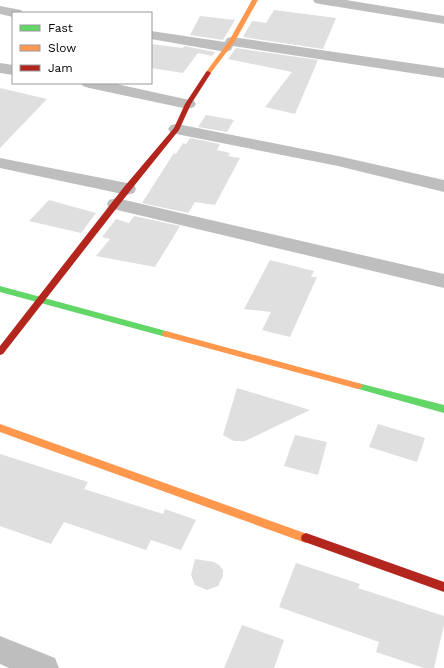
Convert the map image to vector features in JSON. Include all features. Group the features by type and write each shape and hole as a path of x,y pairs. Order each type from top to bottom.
{"street":[{"path":"0,352 121,197 177,129 188,104 229,44 255,0"},
{"path":"320,0 444,20"},
{"path":"0,10 12,12"},
{"path":"152,35 444,73"},
{"path":"0,68 12,70"},
{"path":"94,84 188,104"},
{"path":"177,129 338,161 444,186"},
{"path":"0,163 121,197 444,281"},
{"path":"0,289 444,409"},
{"path":"0,428 444,587"},
{"path":"0,650 44,668"}],"building":[{"path":"274,10 336,18 323,49 243,37 252,21 266,23"},
{"path":"200,16 235,20 223,40 190,35"},
{"path":"152,44 183,48 184,46 215,52 212,56 198,53 183,73 152,68"},
{"path":"236,48 318,60 295,114 265,107 292,72 228,59"},
{"path":"0,88 47,99 0,148"},
{"path":"206,115 234,120 227,132 198,127"},
{"path":"190,138 220,144 217,150 230,153 228,156 240,158 215,205 195,202 188,213 142,203 174,153 176,154 183,143 186,144"},
{"path":"49,200 96,213 81,233 29,221"},
{"path":"134,216 180,226 155,267 96,256 110,239 102,237 116,219 129,223"},
{"path":"270,260 314,271 311,277 317,277 290,337 262,330 271,312 244,309"},
{"path":"237,388 310,410 245,441 234,441 223,435"},
{"path":"378,424 425,438 417,462 369,447"},
{"path":"295,435 327,442 318,475 284,466"},
{"path":"0,454 88,482 84,489 163,514 165,509 196,520 181,550 151,540 146,550 64,522 51,544 0,526"},
{"path":"195,559 214,562 219,565 223,570 223,576 218,586 207,590 195,585 191,575"},
{"path":"296,563 360,584 358,588 444,616 444,625 434,668 424,668 376,652 379,642 279,607"},
{"path":"242,625 284,640 274,668 224,668"}],"traffic: fast":[{"path":"0,289 166,334"},
{"path":"358,386 444,409"}],"traffic: slow":[{"path":"208,73 232,41 255,0"},
{"path":"166,334 358,386"},
{"path":"0,428 306,538"}],"traffic: jam":[{"path":"0,352 127,189 177,129 188,104 208,73"},
{"path":"306,538 444,587"}]}
